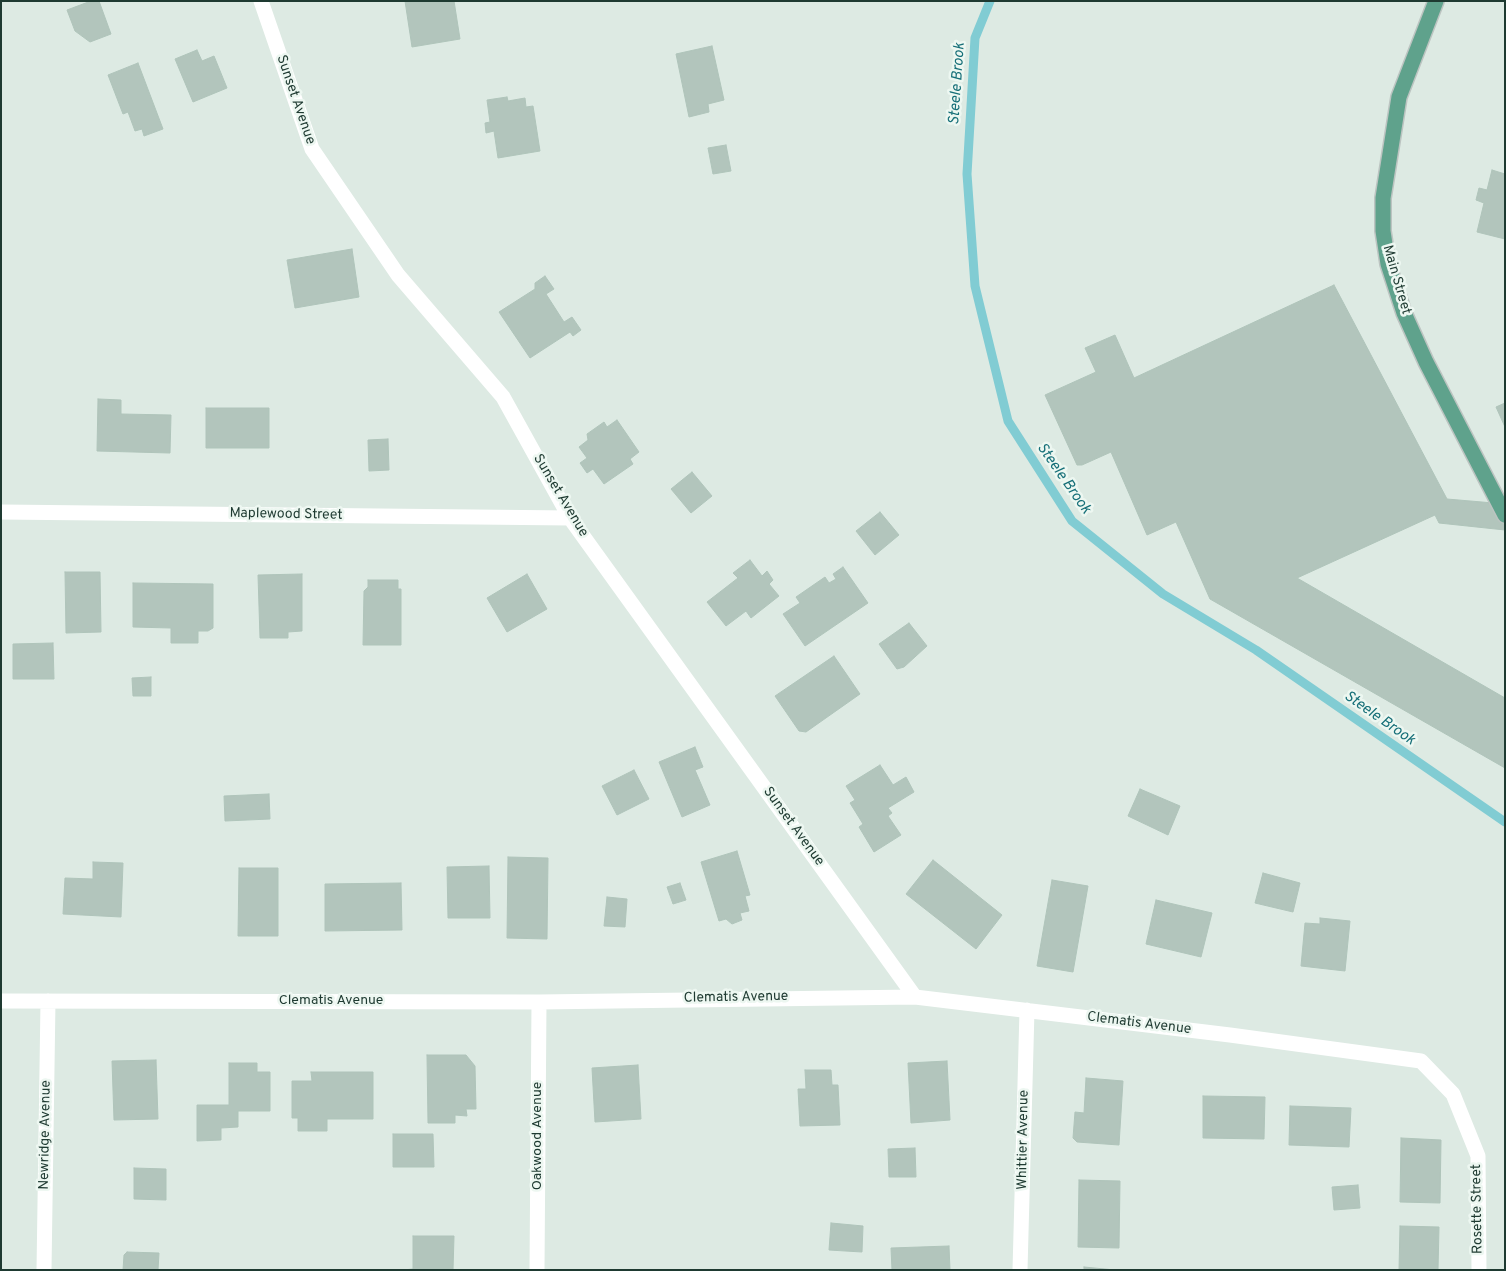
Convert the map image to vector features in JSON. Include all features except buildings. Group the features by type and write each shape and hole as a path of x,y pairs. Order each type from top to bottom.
{"main road":[{"name":"Main Street","path":"1436,1 1399,97 1382,198 1383,232 1388,264 1404,313 1426,362 1505,515"}],"street":[{"name":"Sunset Avenue","path":"261,1 312,149 398,275 504,397 570,518 915,997"},
{"name":"Maplewood Street","path":"1,512 570,518"},
{"name":"Clematis Avenue","path":"1,1001 539,1002 915,997 1421,1061 1454,1094"},
{"name":"Newridge Avenue","path":"44,1270 48,1001"},
{"name":"Oakwood Avenue","path":"537,1270 539,1002"},
{"name":"Whittier Avenue","path":"1020,1270 1027,1010"},
{"name":"Rosette Street","path":"1454,1094 1478,1156 1479,1270"}],"waterway":[{"name":"Steele Brook","path":"990,1 975,38 967,174 975,286 1008,421 1072,521 1163,594 1256,650 1505,822"}]}
